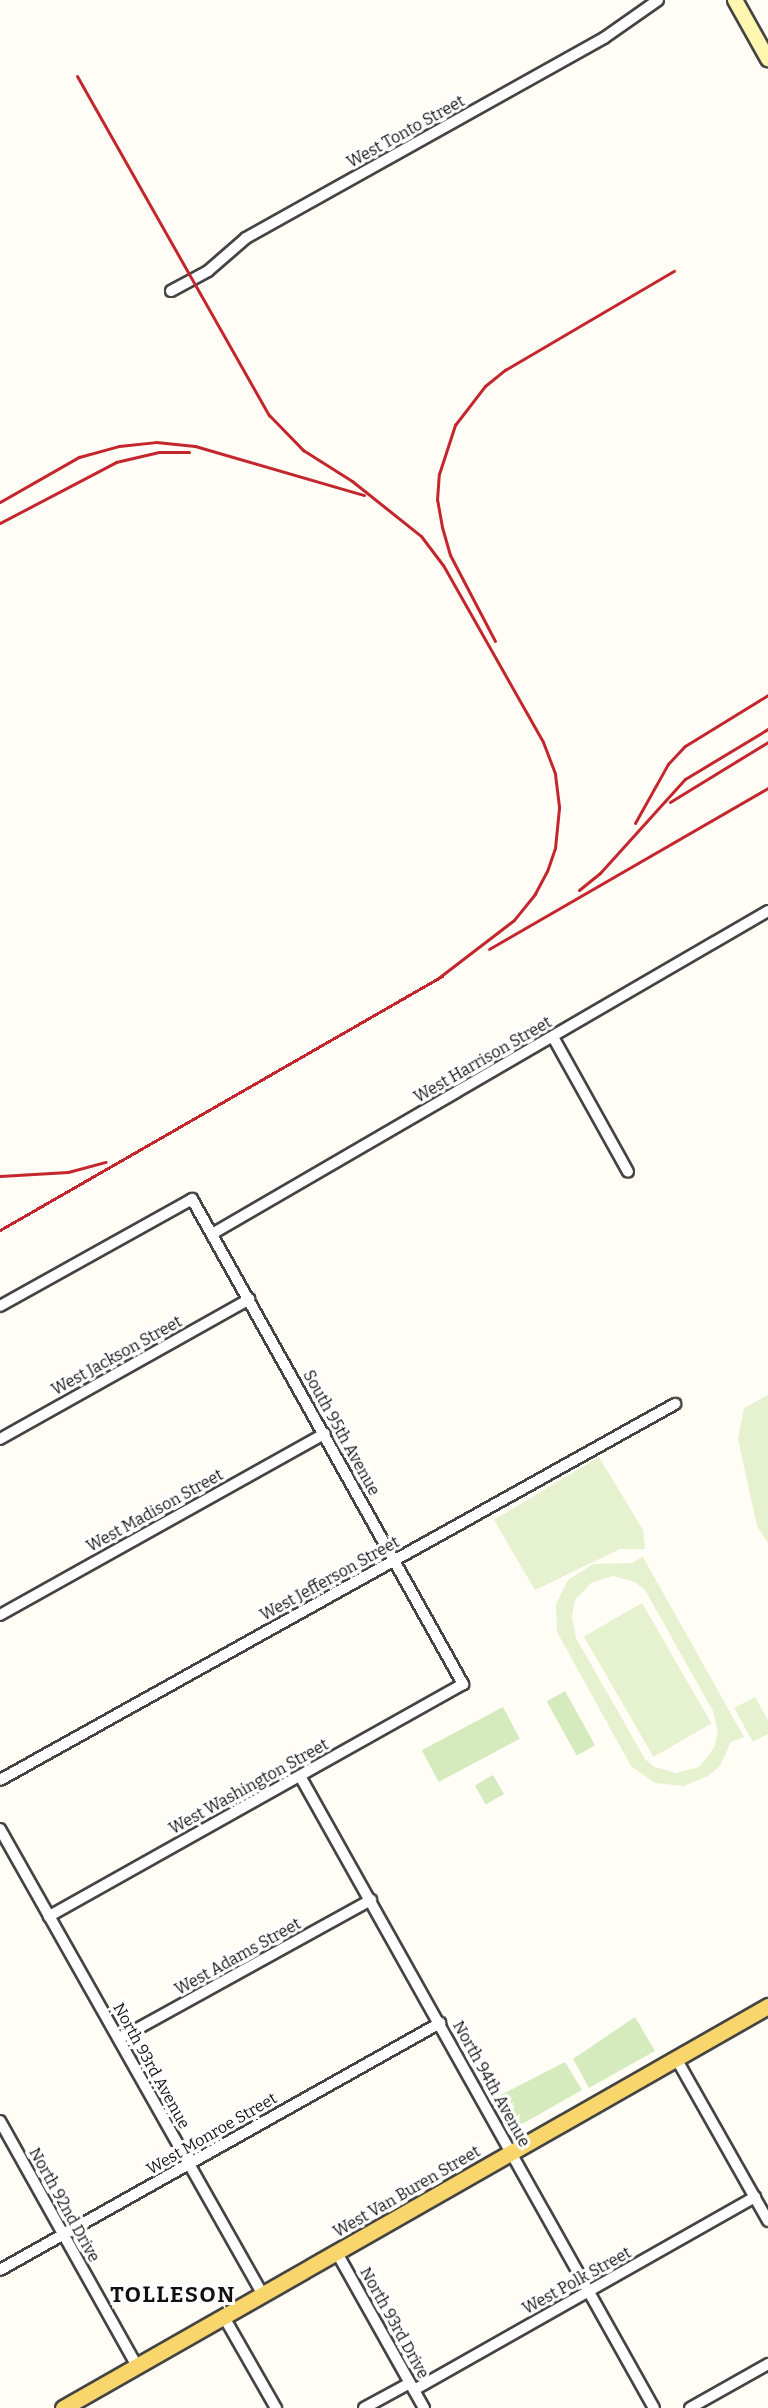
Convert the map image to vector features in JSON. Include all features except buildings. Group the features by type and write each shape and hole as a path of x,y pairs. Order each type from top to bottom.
{"main road":[{"path":"735,0 768,59"},
{"name":"West Van Buren Street","path":"63,2408 677,2060 768,2006"}],"street":[{"name":"West Tonto Street","path":"171,291 208,271 246,238 604,38 658,0"},
{"name":"West Harrison Street","path":"212,1234 768,911"},
{"path":"553,1037 628,1172"},
{"name":"South 95th Avenue","path":"0,1306 192,1198 463,1684"},
{"name":"West Jackson Street","path":"0,1439 249,1299"},
{"name":"West Jefferson Street","path":"0,1780 675,1404"},
{"name":"West Madison Street","path":"0,1615 325,1433"},
{"name":"West Washington Street","path":"49,1916 463,1684"},
{"name":"North 94th Avenue","path":"300,1776 654,2408"},
{"name":"North 93rd Avenue","path":"0,1829 263,2295"},
{"name":"West Adams Street","path":"119,2040 371,1900"},
{"name":"West Monroe Street","path":"0,2271 440,2023"},
{"path":"677,2060 768,2221"},
{"name":"North 92nd Drive","path":"0,2121 137,2366"},
{"name":"West Polk Street","path":"364,2408 412,2386 589,2292 755,2197"},
{"name":"North 93rd Drive","path":"337,2253 424,2408"},
{"path":"224,2317 276,2408"},
{"path":"690,2408 768,2364"}],"green space":[{"path":"768,1395 768,1543 757,1526 738,1439 744,1408"},
{"path":"599,1457 643,1530 645,1549 620,1549 535,1590 494,1520"},
{"path":"643,1557 744,1737 731,1742 720,1766 708,1776 684,1786 655,1783 631,1766 557,1632 556,1604 568,1580 593,1564 631,1563","holes":["613,1576 635,1582 645,1590 713,1711 718,1732 714,1748 699,1767 676,1773 654,1767 645,1759 576,1638 572,1617 575,1600 591,1583"]},
{"path":"642,1603 712,1723 653,1757 584,1637"},
{"path":"565,1691 595,1745 577,1755 547,1701"},
{"path":"755,1697 768,1720 768,1734 753,1742 734,1708"},
{"path":"503,1707 520,1739 439,1782 422,1750"},
{"path":"493,1775 504,1794 486,1805 475,1786"},
{"path":"635,2017 655,2051 589,2088 573,2059"},
{"path":"565,2062 582,2090 517,2127 511,2126 495,2098"}],"railway":[{"path":"77,76 269,415 303,450 352,481 421,536 443,565 543,742 555,774 559,808 555,848 547,871 535,894 514,920 437,979"},
{"path":"495,641 450,555 442,527 437,500 439,474 455,425 485,386 505,370 674,271"},
{"path":"0,502 79,457 119,446 156,442 195,446 364,495"},
{"path":"0,523 116,462 159,452 189,452"},
{"path":"635,823 668,764 685,746 768,695"},
{"path":"579,890 600,873 685,779 768,729"},
{"path":"670,802 768,742"},
{"path":"489,949 768,788"},
{"path":"0,1230 442,976"},
{"path":"0,1176 68,1172 106,1162"}],"district":[{"name":"TOLLESON","path":"173,2295"}]}
